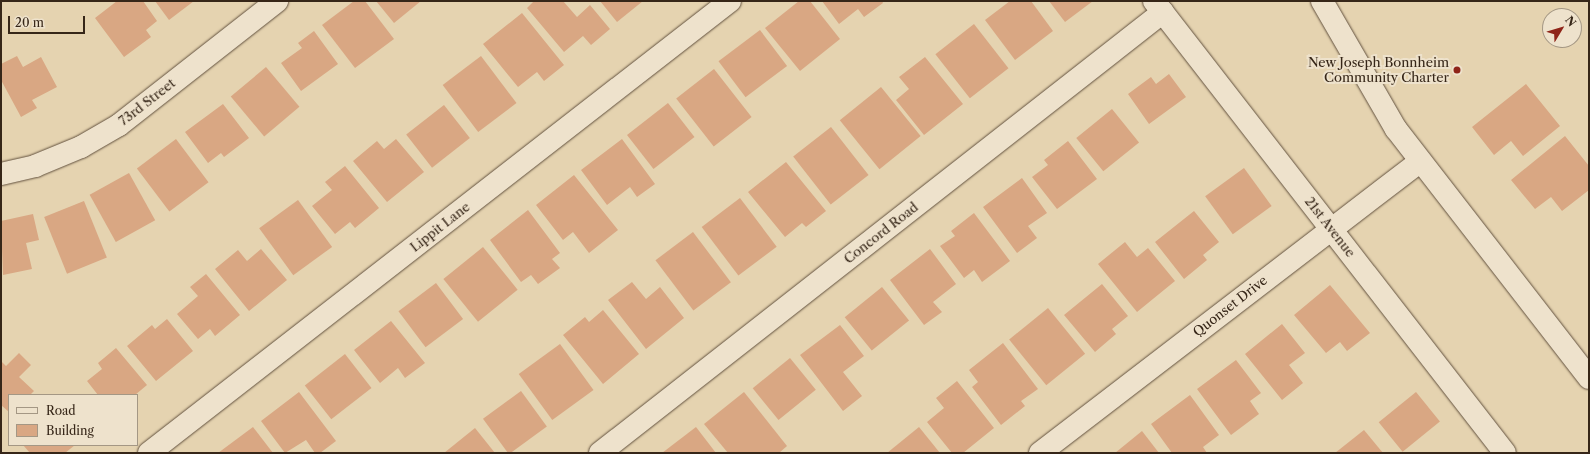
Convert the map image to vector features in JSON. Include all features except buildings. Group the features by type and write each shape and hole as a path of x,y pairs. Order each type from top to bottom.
{"street":[{"name":"73rd Street","path":"1,174 35,166 81,147 119,125 277,1"},
{"name":"Lippit Lane","path":"149,453 730,1"},
{"path":"1322,1 1396,130 1589,378"},
{"name":"21st Avenue","path":"1159,7 1330,228 1497,450"},
{"name":"Concord Road","path":"600,453 1159,7"},
{"name":"Quonset Drive","path":"1040,453 1330,228 1420,161"}],"place":[{"name":"New Joseph Bonnheim Community Charter","path":"1457,70"}]}
